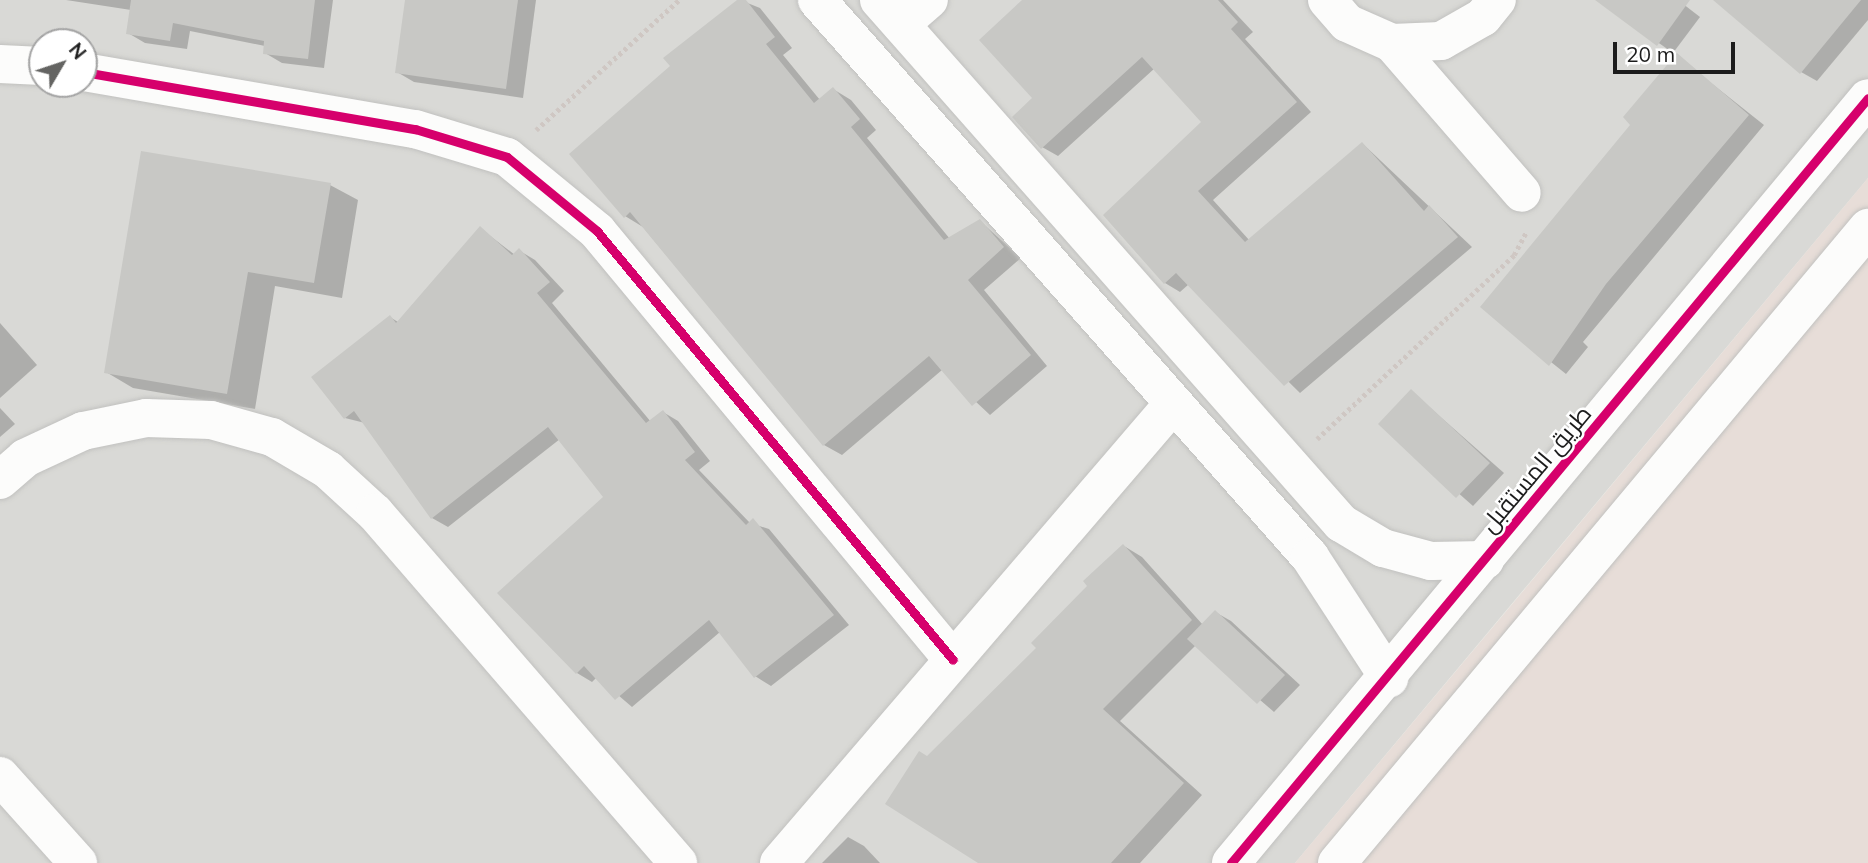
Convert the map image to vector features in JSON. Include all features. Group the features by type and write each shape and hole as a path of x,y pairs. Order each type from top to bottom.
{"street":[{"path":"817,0 1310,557 1388,678"},
{"path":"929,0 890,12 1341,523 1383,548 1431,561 1485,561"},
{"path":"1327,0 1347,23 1392,43 1522,193"},
{"path":"1392,43 1441,41 1483,18 1497,0"},
{"path":"0,64 28,65"},
{"path":"98,74 467,139 507,157 597,231 953,660"},
{"name":"طريق المستقبل","path":"1231,863 1388,678 1868,98"},
{"path":"1337,863 1868,228"},
{"path":"779,863 1174,403"},
{"path":"0,480 25,458 83,430 146,418 211,420 272,438 328,470 375,513 678,863"},
{"path":"1310,557 1341,523"},
{"path":"0,776 78,863"}],"path":[{"path":"507,157 679,0"},
{"path":"1290,464 1514,255 1528,216 1522,193"}],"shaded area":[{"path":"0,0 1868,0 1868,178 1295,863 0,863"},
{"path":"1868,178 1868,863 1295,863 1540,571"}],"building":[{"path":"131,0 315,0 308,59 263,54 264,41 173,23 170,41 126,34"},
{"path":"405,0 518,0 506,89 395,73"},
{"path":"737,0 746,0 775,37 766,44 814,103 833,87 860,119 851,127 944,240 980,219 1004,247 968,280 1031,355 972,406 929,356 823,446 630,212 624,218 569,154 670,66 663,58"},
{"path":"1022,0 1218,0 1238,22 1231,29 1297,102 1198,191 1245,242 1362,142 1424,211 1429,205 1458,237 1284,386 1176,273 1164,284 1103,215 1201,122 1142,57 1041,149 1012,117 1032,98 979,40"},
{"path":"1595,0 1690,0 1657,46"},
{"path":"1713,0 1861,0 1800,74"},
{"path":"1677,53 1749,115 1606,284 1549,366 1480,307 1630,125 1623,117"},
{"path":"141,151 331,183 314,283 248,272 227,394 104,373"},
{"path":"480,226 512,255 519,248 550,282 537,293 646,423 663,410 695,452 685,460 746,525 753,518 834,615 754,678 709,620 615,700 584,666 576,674 497,593 603,497 548,427 431,519 354,411 344,419 311,377 390,315 396,323"},
{"path":"1411,389 1490,463 1456,498 1378,424"},
{"path":"1123,544 1192,620 1103,709 1184,783 1111,863 978,863 885,804 919,751 927,756 1036,648 1031,643 1087,586 1083,581"},
{"path":"1215,610 1285,675 1257,704 1187,639"}],"cycle path":[{"path":"98,74 415,129 507,157 597,231 953,660"},
{"path":"1231,863 1868,98"}]}
